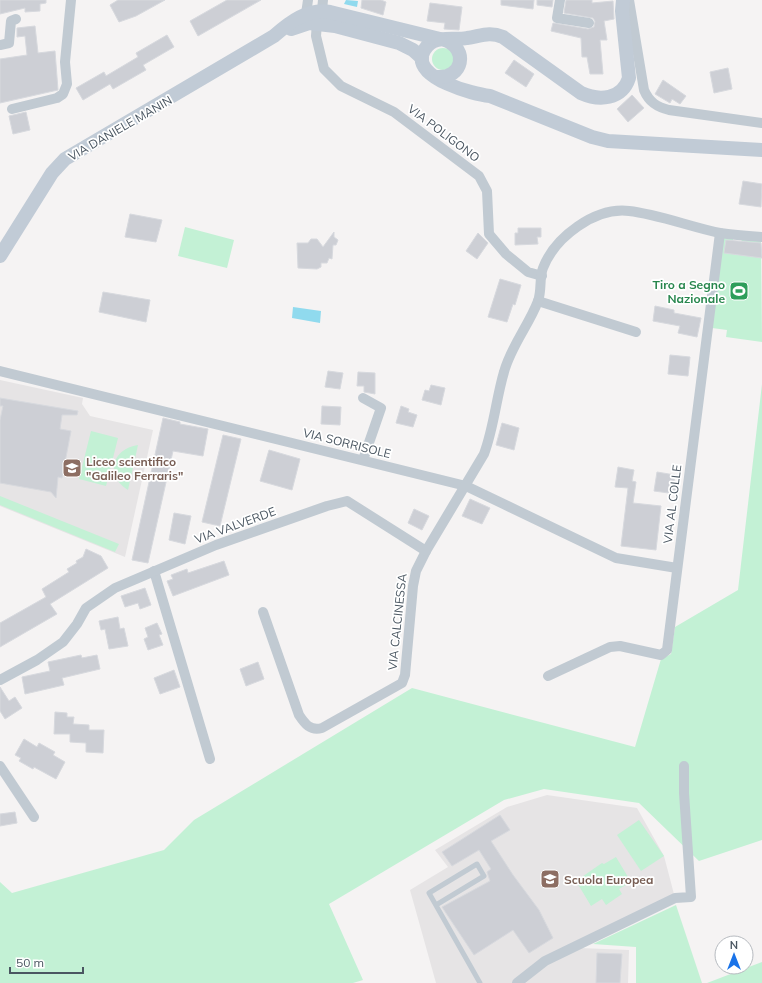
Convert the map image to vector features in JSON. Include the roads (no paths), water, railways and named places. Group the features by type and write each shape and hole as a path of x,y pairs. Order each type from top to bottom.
{"main road":[{"path":"624,0 622,11 629,78 624,88 613,96 598,98 581,93 508,42 503,36 487,33 466,38 442,40 429,44 423,53 422,58 426,70 461,89 490,96 592,137 608,141 762,150"},
{"name":"VIA DANIELE MANIN","path":"0,256 52,173 65,159 274,36 304,24 315,9"},
{"name":"VIA DANIELE MANIN","path":"315,9 442,40"},
{"name":"VIA DANIELE MANIN","path":"315,9 335,26 399,43 409,47 422,58"},
{"path":"437,77 449,76 458,67 460,59 468,46 480,39 508,42"},
{"path":"442,40 456,46 464,77 474,86 490,96"}],"street":[{"path":"12,109 57,98 63,94 67,84 64,62 71,0"},
{"path":"560,0 557,18 589,23"},
{"path":"630,0 644,90 652,103 660,108 669,110 762,122"},
{"name":"VIA POLIGONO","path":"315,9 316,36 324,69 341,86 394,112 479,176 487,191 488,234 506,254 528,272 542,276"},
{"path":"0,45 9,43 11,21 16,19"},
{"path":"426,552 484,454 490,438 504,371 514,346 538,301 545,264 555,249 570,232 594,217 609,212 628,211 720,233 762,237"},
{"name":"VIA AL COLLE","path":"548,676 610,647 620,646 661,655 667,650 720,233"},
{"path":"538,301 636,332"},
{"name":"VIA SORRISOLE","path":"0,371 466,486 616,558 677,568"},
{"path":"363,398 381,408 363,460"},
{"name":"VIA VALVERDE","path":"0,680 37,660 63,642 77,624 86,608 99,598 154,571 216,545 347,501 426,552"},
{"name":"VIA CALCINESSA","path":"263,612 299,715 309,728 315,730 322,728 402,682 405,675 412,586 416,571 426,552"},
{"path":"154,571 210,759"},
{"path":"0,766 34,817"},
{"path":"516,983 546,961 675,898 691,897 684,793 684,766"}],"lane":[{"path":"436,904 484,876 477,864 429,893 480,983"}],"water":[{"path":"346,0 358,1 357,7 344,4"},
{"path":"293,307 321,311 320,323 292,318"}],"place":[{"name":"Tiro a Segno Nazionale","path":"739,291"},
{"name":"Liceo scientifico \"Galileo Ferraris\"","path":"72,468"},
{"name":"Scuola Europea","path":"550,879"}]}
